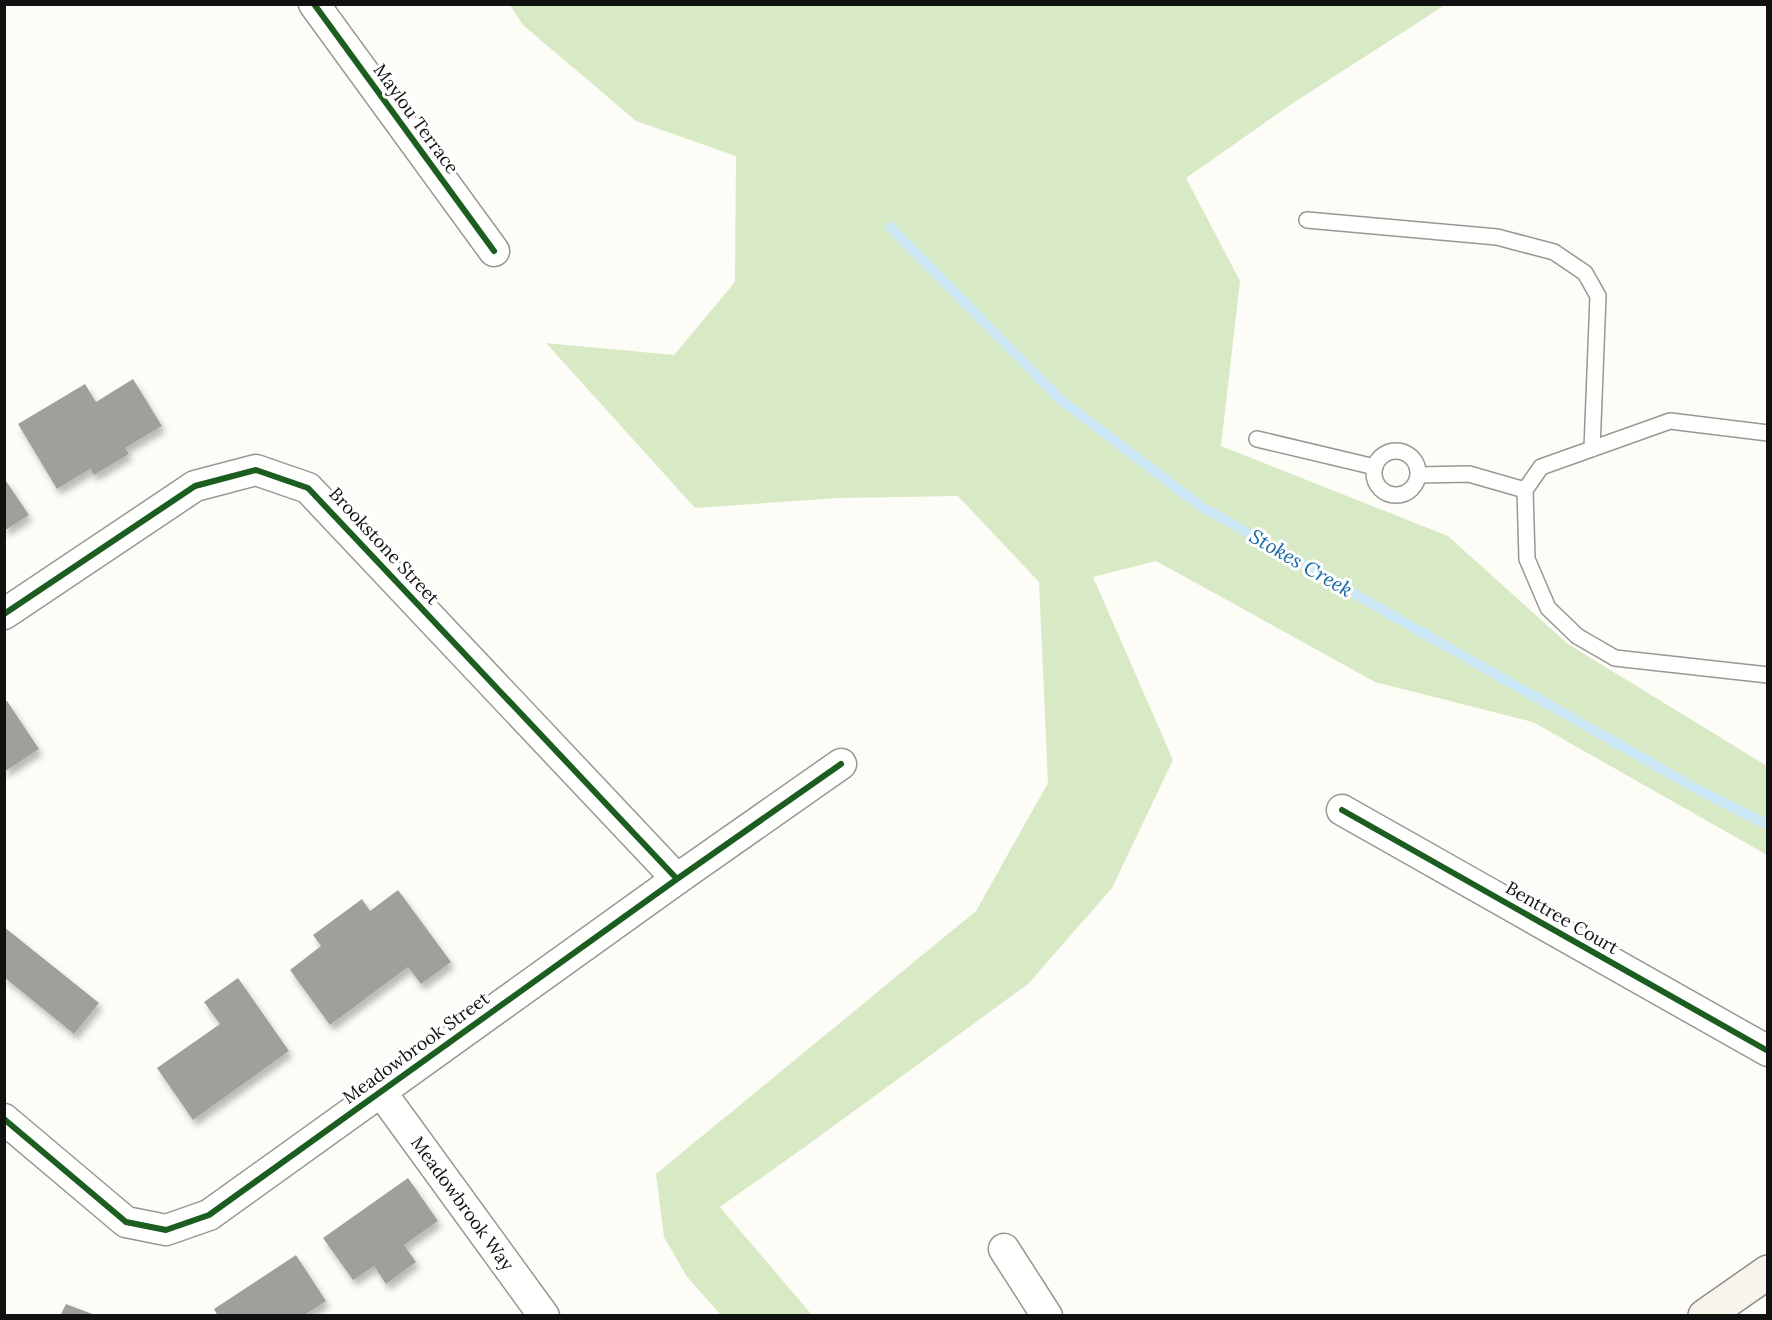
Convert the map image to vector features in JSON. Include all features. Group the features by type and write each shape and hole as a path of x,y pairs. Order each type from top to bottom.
{"street":[{"name":"Maylou Terrace","path":"314,4 495,251"},
{"name":"Brookstone Street","path":"4,614 195,486 256,470 308,488 677,879"},
{"name":"Meadowbrook Street","path":"4,1119 126,1222 166,1230 209,1215 841,764"},
{"name":"Benttree Court","path":"1342,810 1767,1052"},
{"name":"Meadowbrook Way","path":"381,1092 544,1316"},
{"path":"1004,1249 1047,1316"},
{"path":"1705,1316 1767,1272"}],"lane":[{"path":"1307,220 1497,237 1554,252 1585,273 1598,296 1592,449"},
{"path":"1767,433 1670,421 1541,467 1525,490 1527,559 1548,608 1577,636 1615,658 1767,675"},
{"path":"1257,439 1375,467"},
{"path":"1389,452 1403,452 1414,461 1418,475 1416,482 1404,493 1386,493 1378,485 1374,474 1375,467 1383,455 1389,452"},
{"path":"1418,475 1469,474 1525,490"}],"green space":[{"path":"510,5 1445,5 1293,103 1186,178 1240,281 1221,446 1448,536 1568,644 1767,766 1767,855 1533,722 1375,682 1156,561 1093,577 1173,760 1112,888 1028,984 720,1207 812,1315 721,1315 687,1277 664,1237 656,1174 976,911 1048,783 1039,582 958,496 839,498 695,508 546,343 674,355 735,282 736,156 636,121 523,25"}],"building":[{"path":"133,379 162,426 125,448 129,454 94,475 90,469 57,489 18,424 85,384 96,402"},
{"path":"4,478 29,515 4,531"},
{"path":"7,701 39,749 4,772 4,702"},
{"path":"398,890 451,962 421,984 408,967 330,1025 290,970 321,946 313,935 362,899 370,911"},
{"path":"4,927 99,1003 74,1034 4,977"},
{"path":"238,978 289,1051 193,1120 157,1068 220,1024 204,1002"},
{"path":"408,1178 438,1221 404,1245 416,1262 386,1284 374,1266 353,1280 323,1238"},
{"path":"296,1255 326,1301 303,1316 218,1316 214,1309"},
{"path":"66,1304 95,1315 95,1316 60,1316"}],"waterway":[{"name":"Stokes Creek","path":"890,227 1061,400 1199,505 1693,787 1768,825"}],"cycle path":[{"path":"314,4 494,251"},
{"path":"4,614 195,486 256,470 308,488 677,879"},
{"path":"4,1119 126,1222 166,1230 209,1215 841,764"},
{"path":"1342,810 1768,1051"}]}
